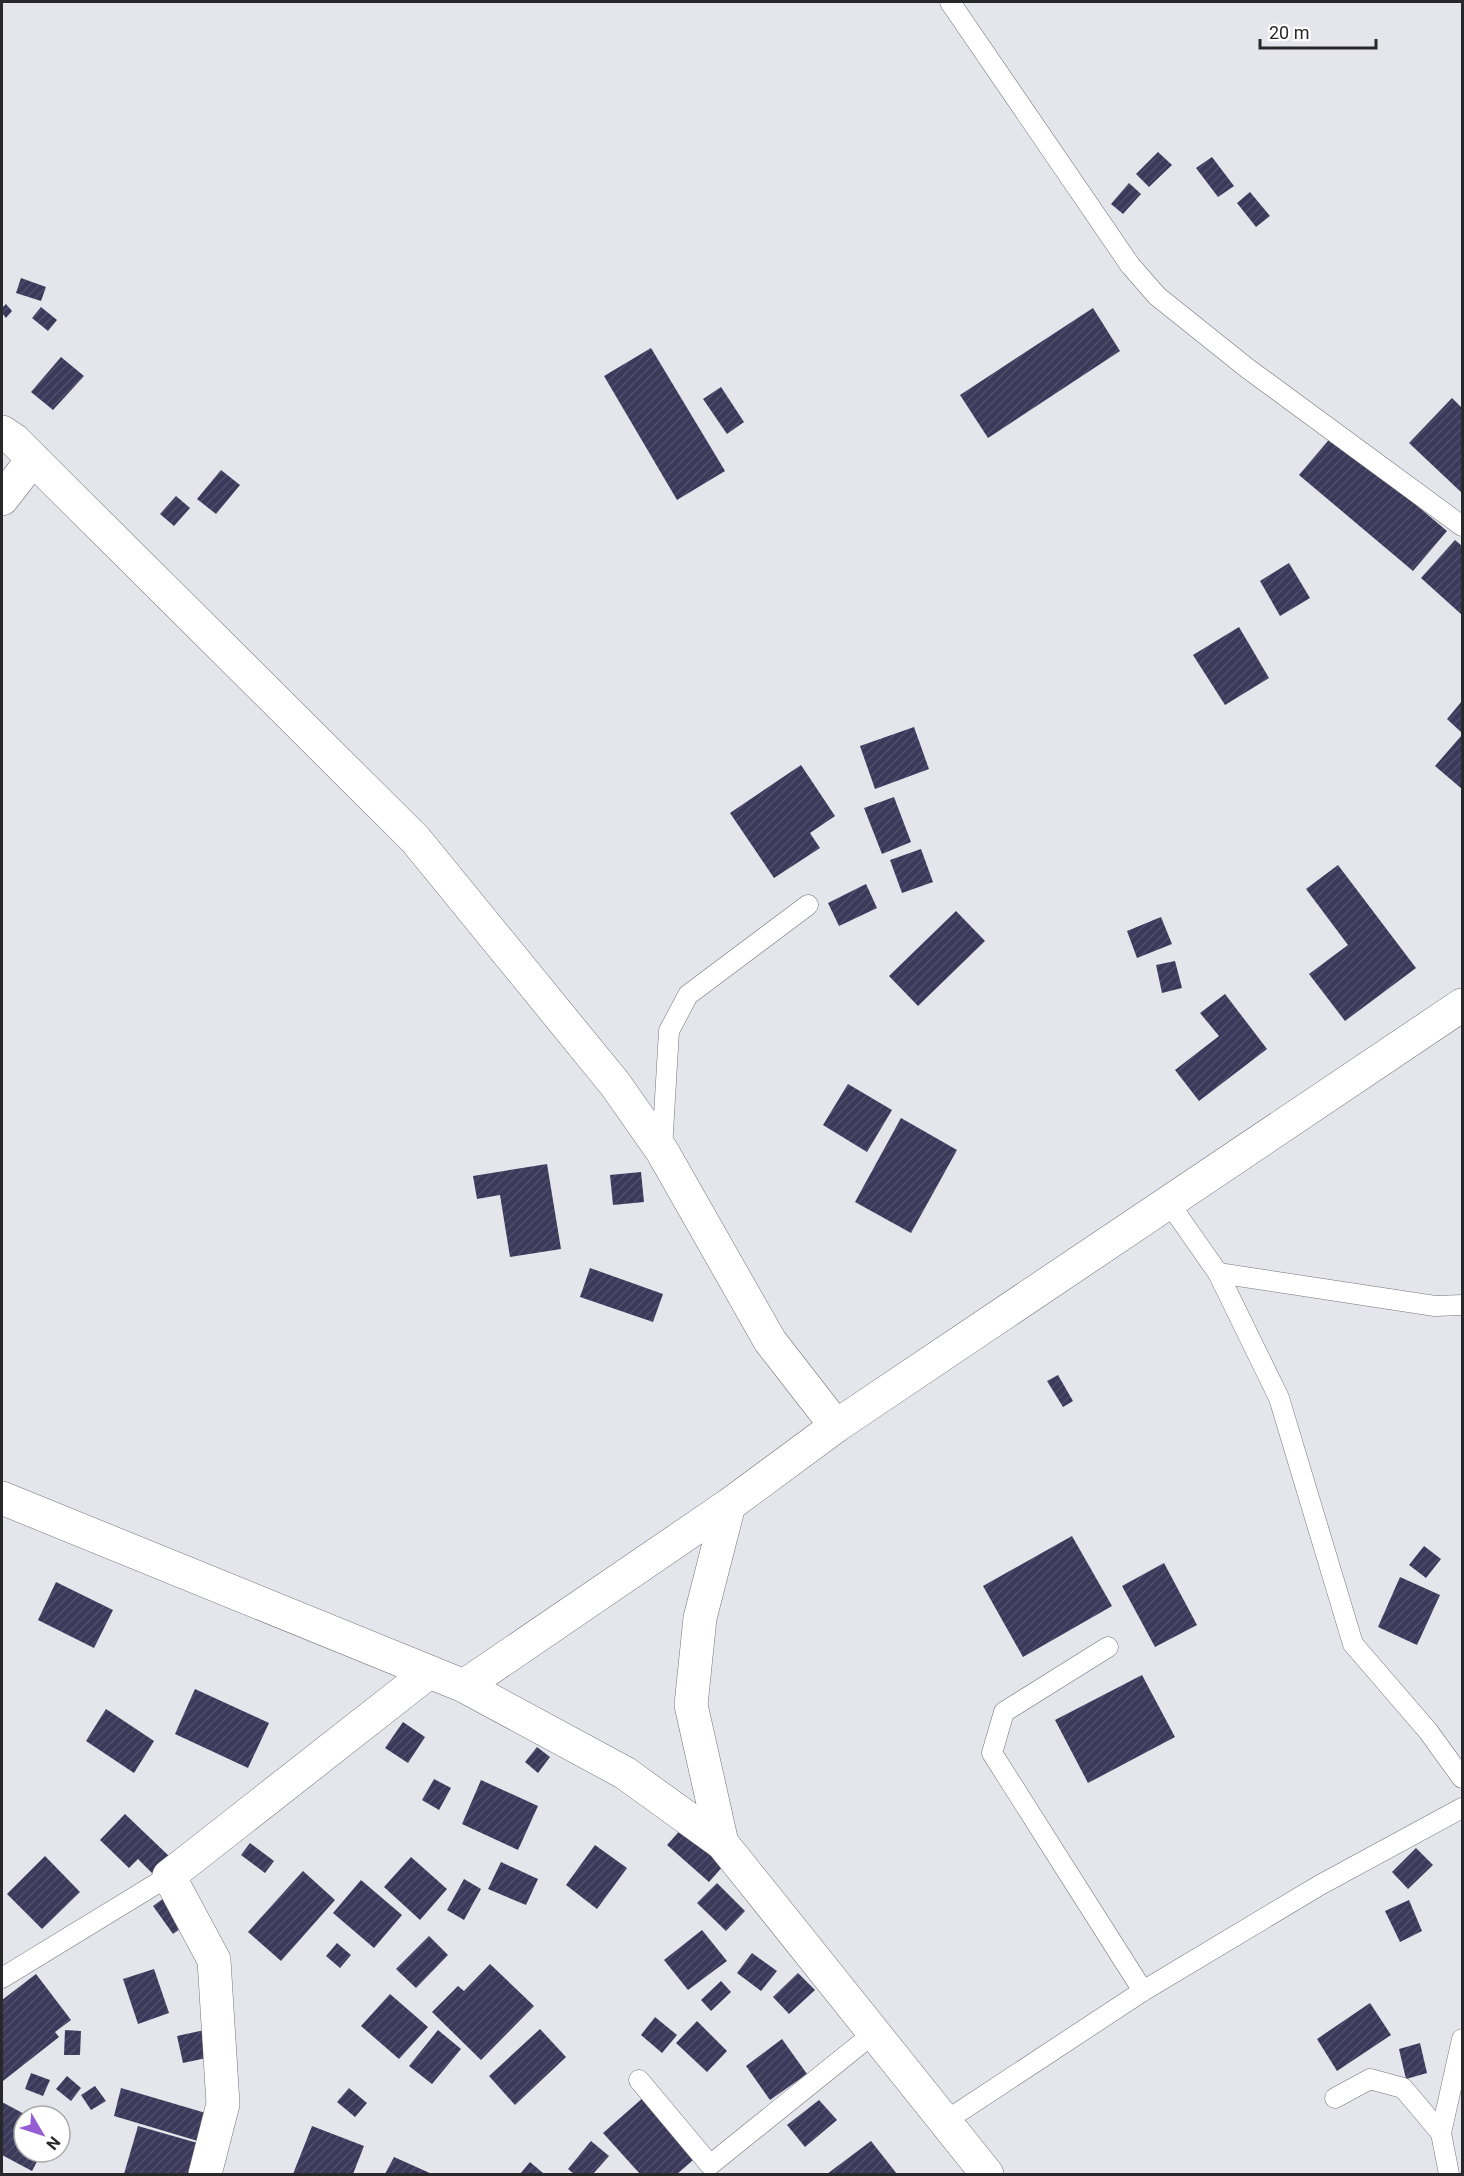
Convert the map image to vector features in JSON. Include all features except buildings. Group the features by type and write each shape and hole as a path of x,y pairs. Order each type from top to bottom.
{"street":[{"path":"2,432 14,440 415,839 615,1084 662,1151 770,1341 836,1426"},
{"path":"2,499 33,459"},
{"path":"464,1686 729,1504 836,1426 1462,1005"},
{"path":"2,1498 464,1686 625,1773 722,1843 987,2175"},
{"path":"722,1843 691,1705 700,1618 729,1504"},
{"path":"205,2175 223,2104 214,1960 169,1876 429,1672"}],"lane":[{"path":"950,2 1130,266 1156,296 1246,368 1462,526"},
{"path":"662,1151 669,1031 688,995 808,905"},
{"path":"1169,1203 1218,1273 1279,1398 1353,1644 1428,1731 1462,1778"},
{"path":"1218,1273 1436,1306 1462,1305"},
{"path":"1108,1647 1004,1712 992,1753 1143,1990"},
{"path":"944,2122 1143,1990 1320,1885 1462,1808"},
{"path":"2,1978 169,1876"},
{"path":"639,2080 710,2165 874,2033"},
{"path":"1449,2175 1441,2133 1462,2038"},
{"path":"1335,2098 1370,2079 1403,2088 1441,2133"}]}
